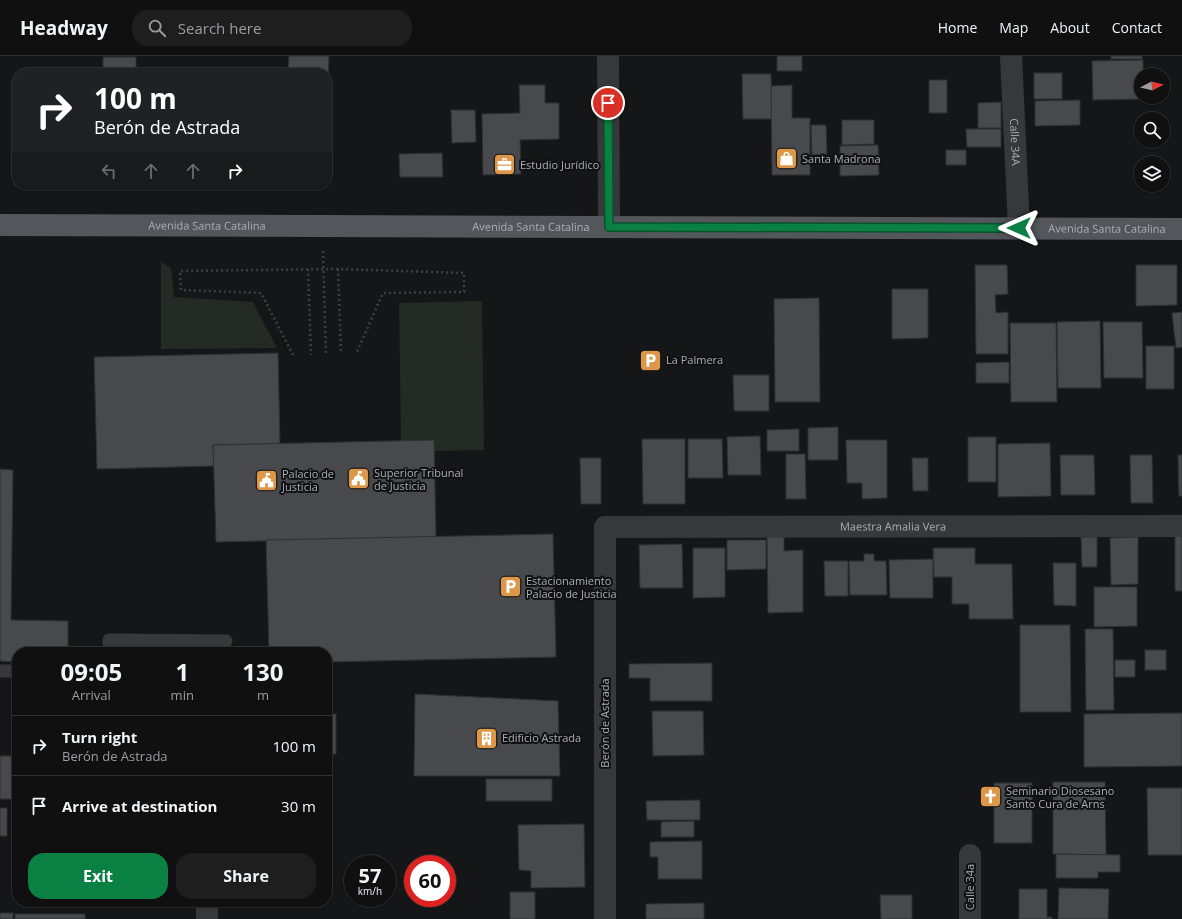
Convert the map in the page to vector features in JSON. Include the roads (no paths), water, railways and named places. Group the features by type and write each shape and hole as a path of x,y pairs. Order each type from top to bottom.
{"main road":[{"name":"Avenida Santa Catalina","path":"0,225 1182,229"}],"street":[{"path":"608,56 609,227"},
{"name":"Calle 34A","path":"1011,56 1019,228"},
{"name":"Maestra Amalia Vera","path":"605,526 1182,526"},
{"name":"Berón de Astrada","path":"605,526 605,919"},
{"name":"Calle 34a","path":"970,855 970,919"},
{"path":"206,907 207,919"}],"lane":[{"path":"110,647 109,640 226,641"},
{"path":"0,671 12,671"}],"place":[{"name":"Santa Madrona","path":"786,159"},
{"name":"Estudio Jurídico","path":"504,165"},
{"name":"La Palmera","path":"650,360"},
{"name":"Superior Tribunal de Justicia","path":"358,479"},
{"name":"Palacio de Justicia","path":"266,480"},
{"name":"Estacionamiento Palacio de Justicia","path":"510,587"},
{"name":"Edificio Astrada","path":"487,738"},
{"name":"Seminario Diosesano Santo Cura de Arns","path":"990,797"}]}
